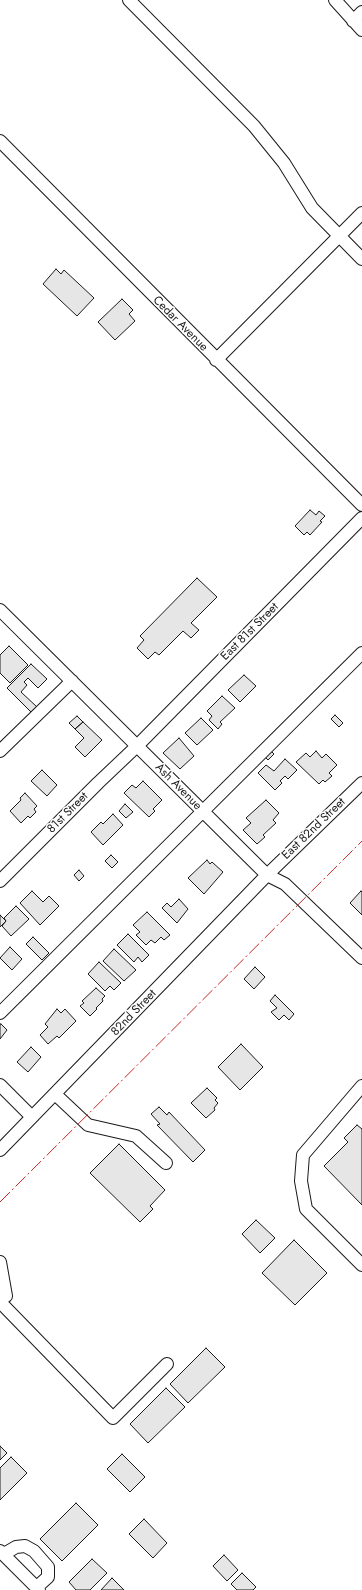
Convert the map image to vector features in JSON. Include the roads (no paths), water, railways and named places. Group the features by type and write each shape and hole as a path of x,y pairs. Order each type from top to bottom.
{"street":[{"path":"129,0 254,126 284,163 312,208 362,259"},
{"path":"335,0 358,17 362,30"},
{"name":"Cedar Avenue","path":"0,142 362,505"},
{"path":"216,360 362,212"},
{"name":"East 81st Street","path":"137,746 362,518"},
{"name":"Ash Avenue","path":"1,613 72,681 267,875 285,884 362,958"},
{"path":"0,1013 362,653"},
{"path":"0,751 72,681"},
{"name":"81st Street","path":"0,881 137,746"},
{"name":"East 82nd Street","path":"267,875 362,783"},
{"name":"82nd Street","path":"0,1150 267,875"},
{"path":"0,1085 32,1118"},
{"path":"362,1086 303,1155 301,1181 306,1209 362,1265"},
{"path":"55,1094 88,1125 136,1136 166,1163"},
{"path":"0,1262 6,1296 0,1302 113,1418 167,1364"},
{"path":"25,1546 34,1551 48,1567 48,1577 38,1589 2,1552 16,1547 25,1546"}]}
